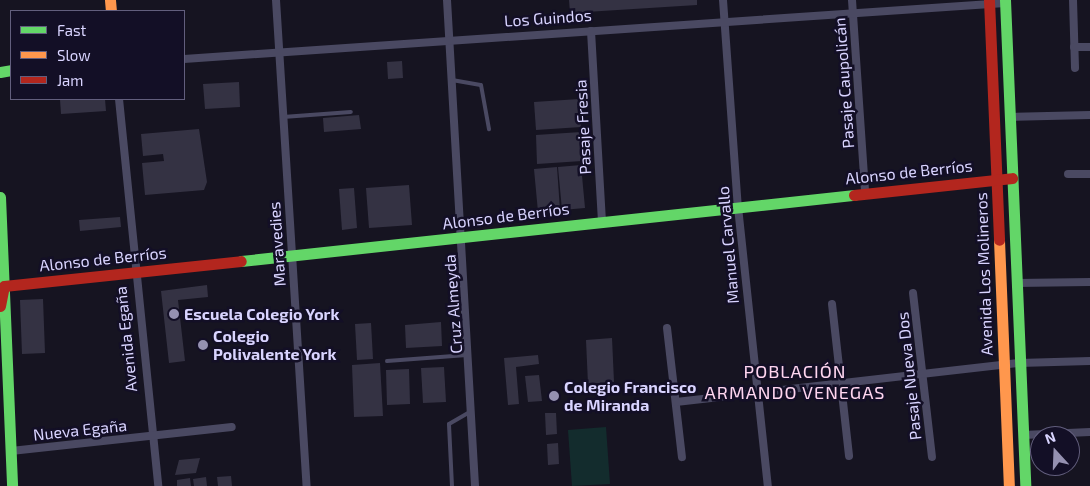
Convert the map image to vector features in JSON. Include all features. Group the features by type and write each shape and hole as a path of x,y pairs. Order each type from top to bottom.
{"main road":[{"name":"Avenida Los Molineros","path":"1005,1 1025,486"},
{"name":"Avenida Los Molineros","path":"989,2 1009,486"},
{"name":"Alonso de Berríos","path":"4,286 291,255 462,239 602,221 1012,178"},
{"path":"0,197 12,486"},
{"path":"0,306 4,286"}],"street":[{"name":"Maravedies","path":"276,0 307,486"},
{"name":"Cruz Almeyda","path":"447,0 474,411 475,486"},
{"name":"Manuel Carvallo","path":"722,0 738,207 756,393 768,486"},
{"name":"Pasaje Caupolicán","path":"852,0 865,193"},
{"path":"1073,0 1075,68"},
{"name":"Los Guindos","path":"185,59 1005,1"},
{"name":"Pasaje Fresia","path":"591,31 602,221"},
{"path":"1074,47 1090,47"},
{"name":"Avenida Egaña","path":"120,100 158,486"},
{"path":"1010,117 1090,115"},
{"path":"1068,174 1090,174"},
{"path":"1016,283 1090,282"},
{"name":"Pasaje Nueva Dos","path":"913,293 932,457"},
{"path":"832,304 850,456"},
{"path":"668,328 682,457"},
{"path":"676,402 1019,363 1090,361"},
{"name":"Nueva Egaña","path":"10,450 232,427"},
{"path":"1023,435 1090,432"}],"lane":[{"path":"452,80 481,85 489,129"},
{"path":"283,117 351,112"},
{"path":"387,361 470,354"},
{"path":"452,486 449,424 453,418 474,411"}],"green space":[{"path":"606,427 610,484 572,486 568,430"}],"building":[{"path":"569,0 697,0 697,5 570,13"},
{"path":"402,61 403,78 388,79 387,62"},
{"path":"239,82 240,107 205,109 203,84"},
{"path":"579,99 581,127 536,130 534,102"},
{"path":"60,100 105,100 106,111 61,114"},
{"path":"359,115 361,129 324,132 323,118"},
{"path":"199,129 207,182 204,190 145,195 142,163 164,161 163,154 143,156 141,134"},
{"path":"581,132 582,161 537,164 536,135"},
{"path":"581,165 585,208 562,210 558,167"},
{"path":"557,167 560,210 538,212 534,169"},
{"path":"409,185 412,225 369,228 366,188"},
{"path":"354,188 357,228 342,230 339,189"},
{"path":"120,217 121,227 80,231 79,220"},
{"path":"207,285 208,297 178,300 185,361 169,363 161,291"},
{"path":"43,299 45,353 22,354 20,300"},
{"path":"441,322 442,346 406,348 405,325"},
{"path":"371,323 373,359 357,360 355,324"},
{"path":"612,338 614,382 588,384 586,340"},
{"path":"538,355 539,364 516,367 519,404 508,405 504,358"},
{"path":"380,363 383,416 354,417 352,365"},
{"path":"444,367 446,402 423,403 421,368"},
{"path":"409,369 410,404 387,405 386,370"},
{"path":"539,375 542,401 528,402 525,376"},
{"path":"545,413 556,413 557,434 546,435"},
{"path":"558,443 559,464 548,465 547,444"},
{"path":"200,458 196,473 175,475 179,460"},
{"path":"231,476 232,486 218,486 217,477"},
{"path":"206,477 207,486 194,486 193,479"},
{"path":"190,478 191,486 177,486 177,480"}],"traffic: fast":[{"path":"1005,0 1025,486"},
{"path":"0,72 10,70"},
{"path":"241,261 854,195"},
{"path":"0,197 12,486"}],"traffic: slow":[{"path":"110,0 111,10"},
{"path":"999,240 1009,486"}],"traffic: jam":[{"path":"989,0 999,240"},
{"path":"854,195 1012,178"},
{"path":"4,286 241,261"},
{"path":"0,306 4,286"}],"place":[{"name":"Escuela Colegio York","path":"174,314"},
{"name":"Colegio Polivalente York","path":"203,345"},
{"name":"Colegio Francisco de Miranda","path":"554,396"}],"district":[{"name":"POBLACIÓN ARMANDO VENEGAS","path":"795,382"}]}
